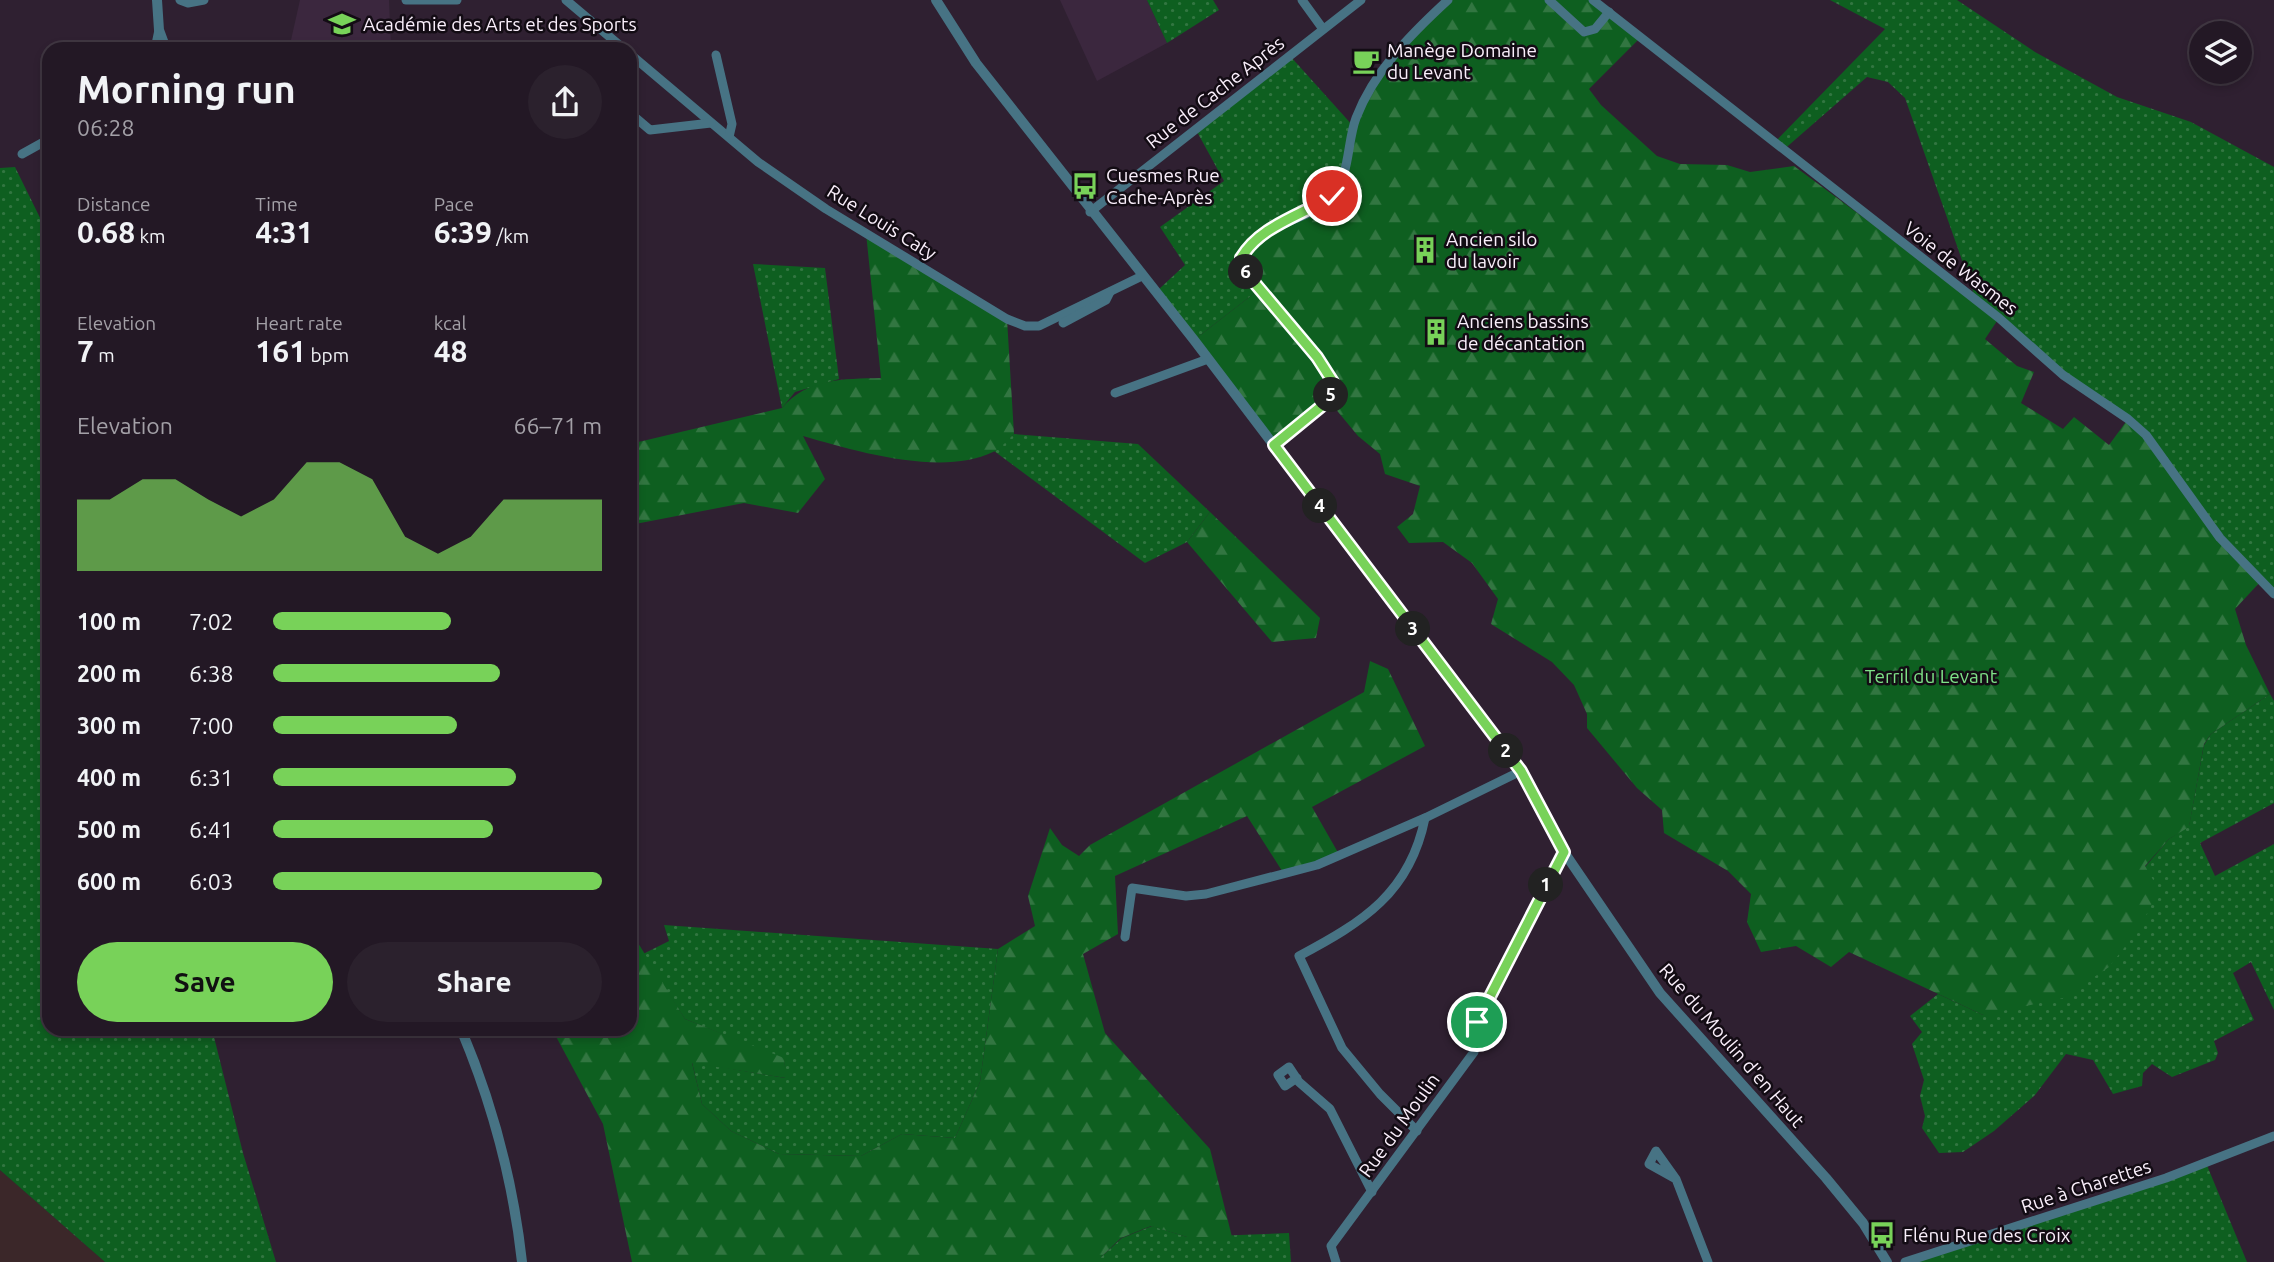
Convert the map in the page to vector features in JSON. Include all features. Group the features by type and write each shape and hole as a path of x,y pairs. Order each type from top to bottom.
{"street":[{"path":"156,42 159,30 157,0"},
{"path":"180,0 188,3 204,0"},
{"path":"406,0 457,0"},
{"path":"566,0 616,42"},
{"name":"Rue du Moulin d'en Haut","path":"936,0 976,63 1090,212 1208,359 1521,771 1564,852 1660,993 1834,1188 1863,1223 1887,1262"},
{"path":"1302,0 1323,29"},
{"name":"Rue de Cache Après","path":"1090,212 1361,0"},
{"path":"1274,445 1329,400 1333,382 1317,357 1242,268 1241,258 1265,231 1309,211 1332,196 1343,175 1355,121 1371,85 1395,54 1448,0"},
{"path":"1549,0 1584,32 1595,29 1609,12"},
{"name":"Voie de Wasmes","path":"1593,0 1999,318 2063,375 2128,419 2161,453 2220,538 2274,594"},
{"path":"159,30 163,42"},
{"path":"716,55 732,124 729,137"},
{"name":"Rue Louis Caty","path":"637,60 729,137 827,209 1016,323 1039,326 1142,276"},
{"path":"637,119 650,130 712,123"},
{"path":"22,154 42,143"},
{"path":"1063,323 1106,300 1111,291"},
{"path":"1115,393 1208,359"},
{"path":"1125,937 1132,888 1186,895 1206,894 1317,865 1425,818 1521,771"},
{"path":"1418,1131 1380,1094 1342,1048 1299,956 1338,935 1388,898 1419,846 1425,818"},
{"name":"Rue du Moulin","path":"1336,1262 1331,1247 1474,1052 1477,1022 1564,852"},
{"path":"464,1036 485,1086 503,1145 522,1262"},
{"path":"1297,1078 1331,1109 1372,1192"},
{"name":"Rue à Charettes","path":"1905,1262 2166,1178 2274,1136"},
{"path":"1676,1179 1708,1262"}],"shaded area":[{"name":"Académie des Arts et des Sports","path":"300,0 389,0 391,42 291,42"},
{"path":"1060,0 1147,0 1167,43 1097,81"},
{"path":"0,1170 105,1262 0,1262"}],"green space":[{"path":"1147,0 1213,0 1219,10 1167,43"},
{"name":"Terril du Levant","path":"1448,0 1593,0 1641,37 1589,89 1601,105 1657,156 1680,164 1727,165 1750,172 1794,166 1999,318 1985,339 2017,366 2034,372 2021,403 2063,429 2074,417 2109,445 2128,419 2261,581 2235,609 2246,645 2270,694 2211,734 2204,744 2189,827 2169,839 2145,866 2159,890 2139,929 2109,967 2063,998 1983,1015 1849,952 1831,967 1796,946 1761,952 1747,922 1751,894 1728,871 1664,833 1662,810 1637,788 1587,728 1587,714 1574,685 1552,662 1491,624 1498,599 1472,563 1443,542 1409,543 1397,527 1413,514 1420,486 1385,474 1380,454 1358,436 1329,401 1274,445 1194,340 1261,288 1242,268 1249,246 1332,196 1343,175 1355,121 1371,85"},
{"path":"1830,0 1957,0 2035,52 2117,97 2191,122 2274,167 2274,596 2247,567 2146,435 2063,375 1976,300 1905,98 1888,82 1867,77 1781,152 1772,145 1885,29"},
{"path":"1291,57 1354,127 1343,175 1261,288 1194,340 1158,290 1185,265 1160,227 1224,181 1196,130"},
{"path":"15,167 42,222 42,1036 214,1036 243,1153 276,1262 105,1262 0,1170 0,168"},
{"path":"866,233 1007,319 1014,434 993,452 972,459 949,462 898,459 803,436 825,479 798,513 744,503 637,524 637,442 782,408 803,391 827,382 881,378"},
{"path":"753,264 825,268 839,379 795,392 782,408"},
{"path":"1014,434 1138,444 1210,512 1187,542 1145,563 994,451"},
{"path":"1210,512 1320,618 1316,638 1272,642 1187,542"},
{"path":"1370,661 1388,669 1425,746 1312,807 1340,856 1284,874 1247,816 1115,876 1118,934 1083,954 1105,1033 1210,1149 1232,1237 1187,1237 1151,1226 1121,1238 1101,1257 1101,1262 632,1262 603,1124 556,1036 637,1036 637,941 685,1019 784,1058 786,1078 692,1063 702,1104 731,1131 779,1154 861,1156 902,1134 955,1138 980,1082 998,949 1035,926 1028,896 1050,828 1062,845 1079,856 1090,845 1364,692"},
{"path":"2270,694 2274,701 2274,803 2200,843 2215,876 2274,844 2274,1010 2251,962 2233,973 2254,1020 2214,1041 2218,1053 2215,1060 2172,1077 2152,1064 2143,1073 2142,1086 2113,1094 2093,1060 2066,1054 2035,1095 1994,1131 1963,1152 1939,1153 1922,1128 1925,1116 1920,1096 1924,1080 1912,1044 1922,1032 1910,1016 1938,994 1983,1015 2145,867 2169,839 2189,826 2204,745 2211,734"},
{"path":"664,925 998,949 980,1082 955,1138 902,1134 861,1156 779,1154 731,1131 702,1104 692,1062 785,1078 784,1059 685,1019 643,954 669,941"},
{"path":"2206,1163 2247,1262 1905,1262"},
{"path":"1152,1226 1187,1237 1289,1233 1291,1262 1101,1262 1101,1257 1122,1238"}],"place":[{"name":"Académie des Arts et des Sports","path":"342,24"},
{"name":"Manège Domaine du Levant","path":"1366,61"},
{"name":"Cuesmes Rue Cache-Après","path":"1085,186"},
{"name":"Ancien silo du lavoir","path":"1425,250"},
{"name":"Anciens bassins de décantation","path":"1436,332"},
{"name":"Flénu Rue des Croix","path":"1882,1235"}],"route":[{"path":"1332,196 1309,211 1265,231 1241,258 1242,268 1317,357 1333,382 1333,392 1329,400 1274,445 1521,771 1564,852 1477,1022"}]}
